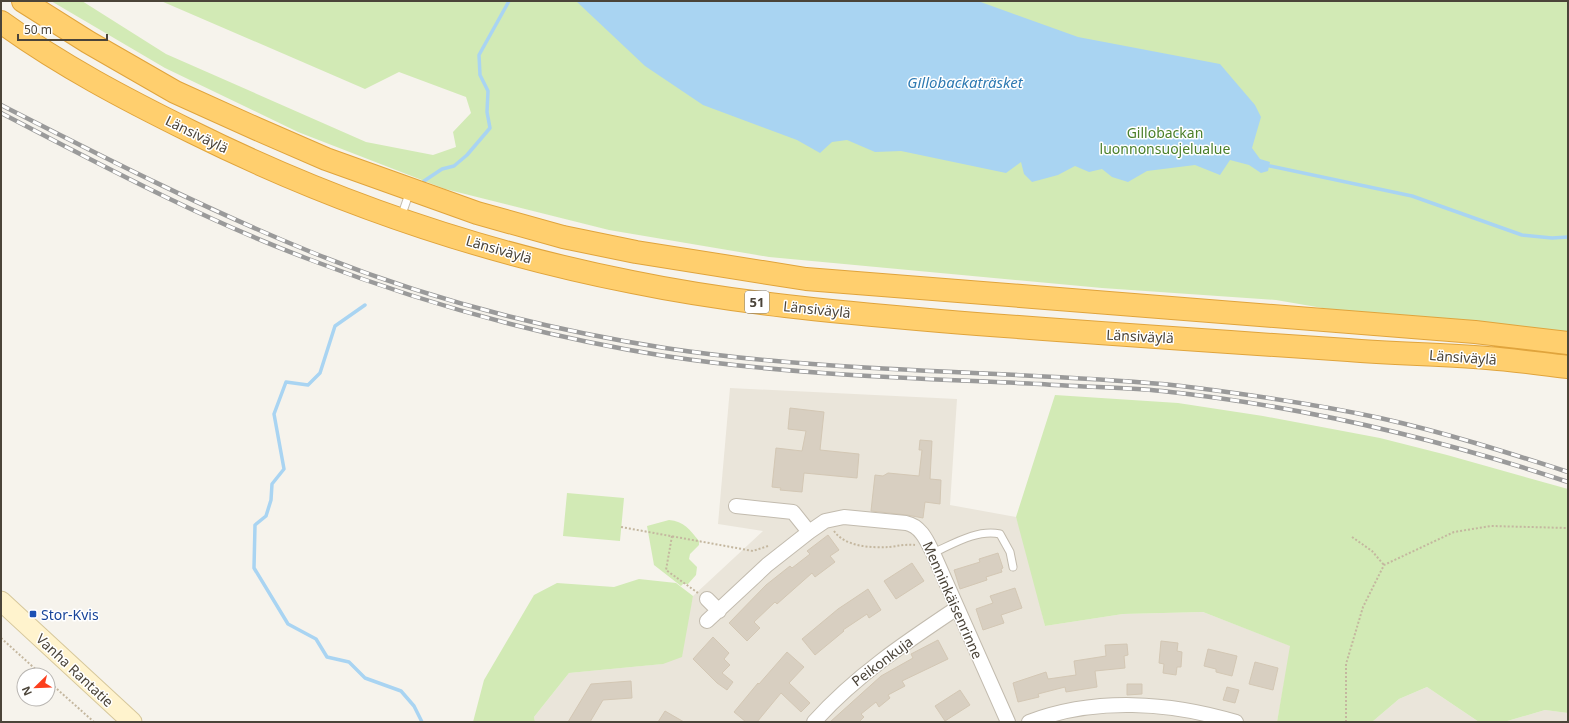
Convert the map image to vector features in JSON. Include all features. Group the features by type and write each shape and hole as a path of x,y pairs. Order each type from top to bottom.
{"highway":[{"name":"Länsiväylä","path":"23,1 88,42 175,92 326,159 477,213 563,237 636,252 806,279 1475,332 1568,343"},
{"name":"Länsiväylä","path":"1,22 75,69 157,115 238,155 314,188 400,219 550,264 588,273 709,296 809,309 1108,334 1208,339 1352,351 1486,358 1568,368"}],"main road":[{"name":"Vanha Rantatie","path":"1,601 132,722"}],"street":[{"path":"736,506 793,512 809,532"},
{"name":"Menninkäisenrinne","path":"708,621 767,565 809,532 826,521 844,517 912,524 920,530 933,553 1008,722"},
{"path":"707,599 718,611"},
{"name":"Peikonkuja","path":"814,722 848,686 914,636 957,608"},
{"path":"1029,722 1071,710 1110,705 1133,705 1208,714 1236,722"}],"lane":[{"path":"400,219 411,189"},
{"path":"933,553 973,536 991,532 1000,534 1005,542 1013,567"}],"path":[{"path":"826,521 842,540 848,542 888,547 917,546"},
{"path":"1346,722 1346,664 1363,607 1384,565 1454,532 1491,526 1568,528"},
{"path":"621,527 754,551 771,544"},
{"path":"672,536 666,570 707,599"},
{"path":"1352,538 1372,551 1384,565"},
{"path":"1,638 33,667"},
{"path":"56,687 94,722"}],"shaded area":[{"path":"730,388 957,399 950,505 1016,517 1026,547 1045,626 1123,614 1203,612 1291,646 1277,722 535,722 534,717 569,673 662,664 686,624 693,596 763,531 718,524"},
{"path":"1427,687 1479,722 1372,722 1399,699"},
{"path":"1545,710 1568,713 1568,722 1504,722"}],"green space":[{"name":"Gillobackan luonnonsuojelualue","path":"51,1 82,1 166,54 366,142 433,155 456,147 453,132 471,113 466,97 399,72 365,89 161,1 1568,1 1568,332 1363,315 1276,300 1102,288 769,257 609,230 445,189 298,132 165,68"},
{"path":"1055,395 1178,403 1263,416 1380,438 1568,489 1568,713 1545,710 1504,722 1479,722 1427,687 1399,699 1372,722 1277,722 1290,646 1203,612 1123,614 1045,626 1016,517"},
{"path":"567,493 624,498 620,541 563,536"},
{"path":"669,520 683,524 699,541 699,545 690,554 689,559 697,567 696,575 688,584 683,584 681,586 654,565 647,526"},
{"path":"639,579 676,583 693,596 682,657 663,664 569,673 534,717 535,722 473,722 484,680 534,595 557,583 614,587"}],"water":[{"name":"Gillobackaträsket","path":"576,1 978,1 1078,37 1220,64 1255,105 1261,117 1252,148 1260,159 1270,162 1268,171 1261,173 1249,165 1230,160 1220,175 1195,165 1147,171 1128,182 1112,177 1102,169 1089,172 1075,166 1058,175 1032,182 1024,174 1021,162 1006,173 901,151 875,152 847,140 832,142 820,153 797,140 703,105 645,66"}],"building":[{"path":"790,408 824,412 820,450 859,454 857,478 804,473 802,492 780,490 781,488 772,487 776,448 802,451 806,431 788,429"},
{"path":"920,440 932,441 930,479 941,480 940,504 925,502 923,518 871,511 875,475 883,476 888,473 919,476 922,450 919,450"},
{"path":"828,535 839,550 830,556 835,562 815,577 812,573 777,604 775,602 754,622 760,628 747,641 729,623 766,585 790,566 792,568 810,554 807,551"},
{"path":"998,553 1003,568 1001,569 1002,572 986,577 987,580 960,589 954,570 980,562 979,559"},
{"path":"912,563 924,581 896,599 884,581"},
{"path":"1015,588 1022,608 1001,615 1004,623 983,630 976,609 993,603 990,596"},
{"path":"868,589 881,610 869,618 867,614 843,630 844,631 815,655 802,639 838,609"},
{"path":"713,637 729,653 724,659 730,665 722,673 733,682 727,690 717,683 693,659"},
{"path":"938,640 948,659 902,681 905,686 888,695 890,698 879,707 876,702 861,714 864,717 859,722 830,722 881,676 913,658 911,654"},
{"path":"1161,641 1178,643 1177,651 1182,652 1181,667 1177,667 1176,675 1163,673 1164,664 1159,663"},
{"path":"1127,644 1128,655 1124,656 1125,668 1095,671 1097,687 1066,692 1065,687 1038,694 1039,697 1018,702 1013,683 1046,672 1048,679 1076,675 1074,661 1106,656 1105,645"},
{"path":"1208,649 1237,656 1232,676 1216,672 1216,669 1204,666"},
{"path":"787,652 804,667 789,683 810,703 801,712 781,693 757,722 746,722 734,712 758,683 759,684"},
{"path":"1255,662 1278,668 1273,690 1249,684"},
{"path":"631,681 632,698 603,700 590,722 568,722 591,684"},
{"path":"1127,684 1142,684 1142,694 1127,695"},
{"path":"1227,687 1239,690 1235,703 1223,700"},
{"path":"960,690 970,705 945,721 935,706"},
{"path":"665,711 684,722 658,722"}],"waterway":[{"path":"424,181 442,169 454,166 467,155 490,128 487,112 488,91 480,75 479,55 509,1"},
{"path":"1270,166 1412,196 1522,235 1552,238 1568,237"},
{"path":"365,305 335,326 320,373 308,385 286,382 274,414 284,469 272,484 271,500 266,516 255,525 254,568 288,624 316,639 327,657 349,662 365,678 401,691 414,706 422,722"}],"railway":[{"path":"1,105 193,200 311,252 354,269 441,298 530,321 665,348 727,356 851,367 1100,379 1162,384 1246,395 1342,410 1380,418 1474,443 1568,472"},
{"path":"1,113 77,153 193,210 271,244 354,276 398,291 441,305 530,329 665,356 758,368 899,378 1132,389 1214,397 1317,415 1418,438 1468,451 1568,482"}],"place":[{"name":"Stor-Kvis","path":"33,614"}]}
